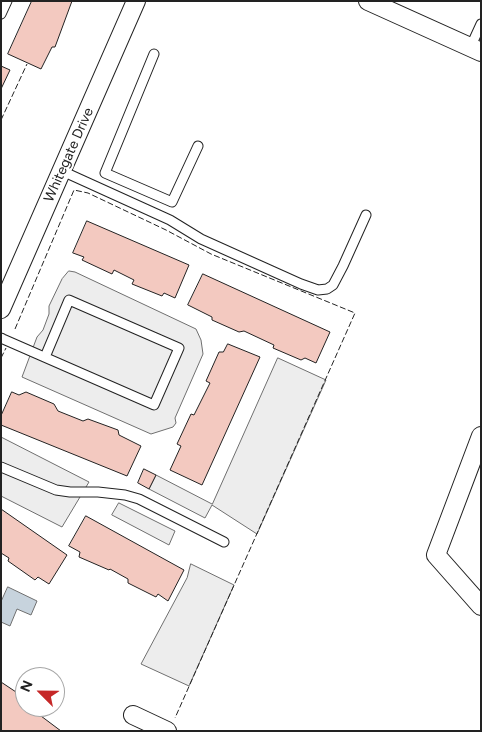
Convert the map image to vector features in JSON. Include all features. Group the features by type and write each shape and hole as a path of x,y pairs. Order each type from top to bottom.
{"street":[{"name":"Whitegate Drive","path":"1,309 136,1"},
{"path":"368,1 476,50"},
{"path":"481,436 436,555 481,606"},
{"path":"132,715 167,731"}],"lane":[{"path":"1,14 7,1"},
{"path":"476,50 481,24"},
{"path":"98,188 154,54"},
{"path":"165,218 198,146"},
{"path":"62,171 165,218 201,239 300,284 318,290 326,289 333,285 344,266 366,215"},
{"path":"105,173 172,202"},
{"path":"1,338 44,357 154,405 179,348 70,300 44,357"},
{"path":"1,468 56,490 98,492 125,495 139,499 224,542"}],"shaded area":[{"path":"69,271 75,272 196,329 201,340 203,354 175,418 176,423 173,427 151,434 22,377 37,337 43,330 49,314 49,306 62,279"},
{"path":"278,358 326,380 257,534 212,505 205,518 149,489 156,475 212,504"},
{"path":"1,437 89,482 62,527 1,496"},
{"path":"119,503 175,531 169,545 112,515"},
{"path":"191,564 234,585 189,686 141,664 187,578"},
{"path":"8,587 37,601 31,615 17,609 10,626 1,622 1,602"}],"building":[{"path":"32,1 72,1 55,47 52,47 41,69 8,54"},
{"path":"1,66 10,70 1,89"},
{"path":"87,221 189,265 175,298 164,293 162,296 132,284 134,280 114,270 112,274 82,260 84,257 73,253"},
{"path":"203,274 330,332 316,363 305,358 301,360 273,348 274,345 244,331 239,332 212,320 212,317 188,305"},
{"path":"228,344 260,357 202,485 170,470 181,446 177,444 191,414 194,415 210,383 206,381 219,352 223,352"},
{"path":"12,392 19,395 26,392 54,404 58,411 83,421 88,419 118,430 119,435 141,446 127,476 1,425 1,416"},
{"path":"144,469 156,475 149,489 138,483"},
{"path":"1,509 67,555 49,584 38,577 35,580 8,561 9,558 1,553"},
{"path":"86,516 184,570 168,601 158,594 156,597 128,583 128,579 110,569 79,557 80,552 69,546"},
{"path":"1,682 15,691 15,717 42,717 61,731 1,731"}],"fence":[{"path":"1,120 27,64"},
{"path":"15,329 74,190 88,193 166,230 211,254 355,313 175,718"},
{"path":"1,358 6,348"}]}
